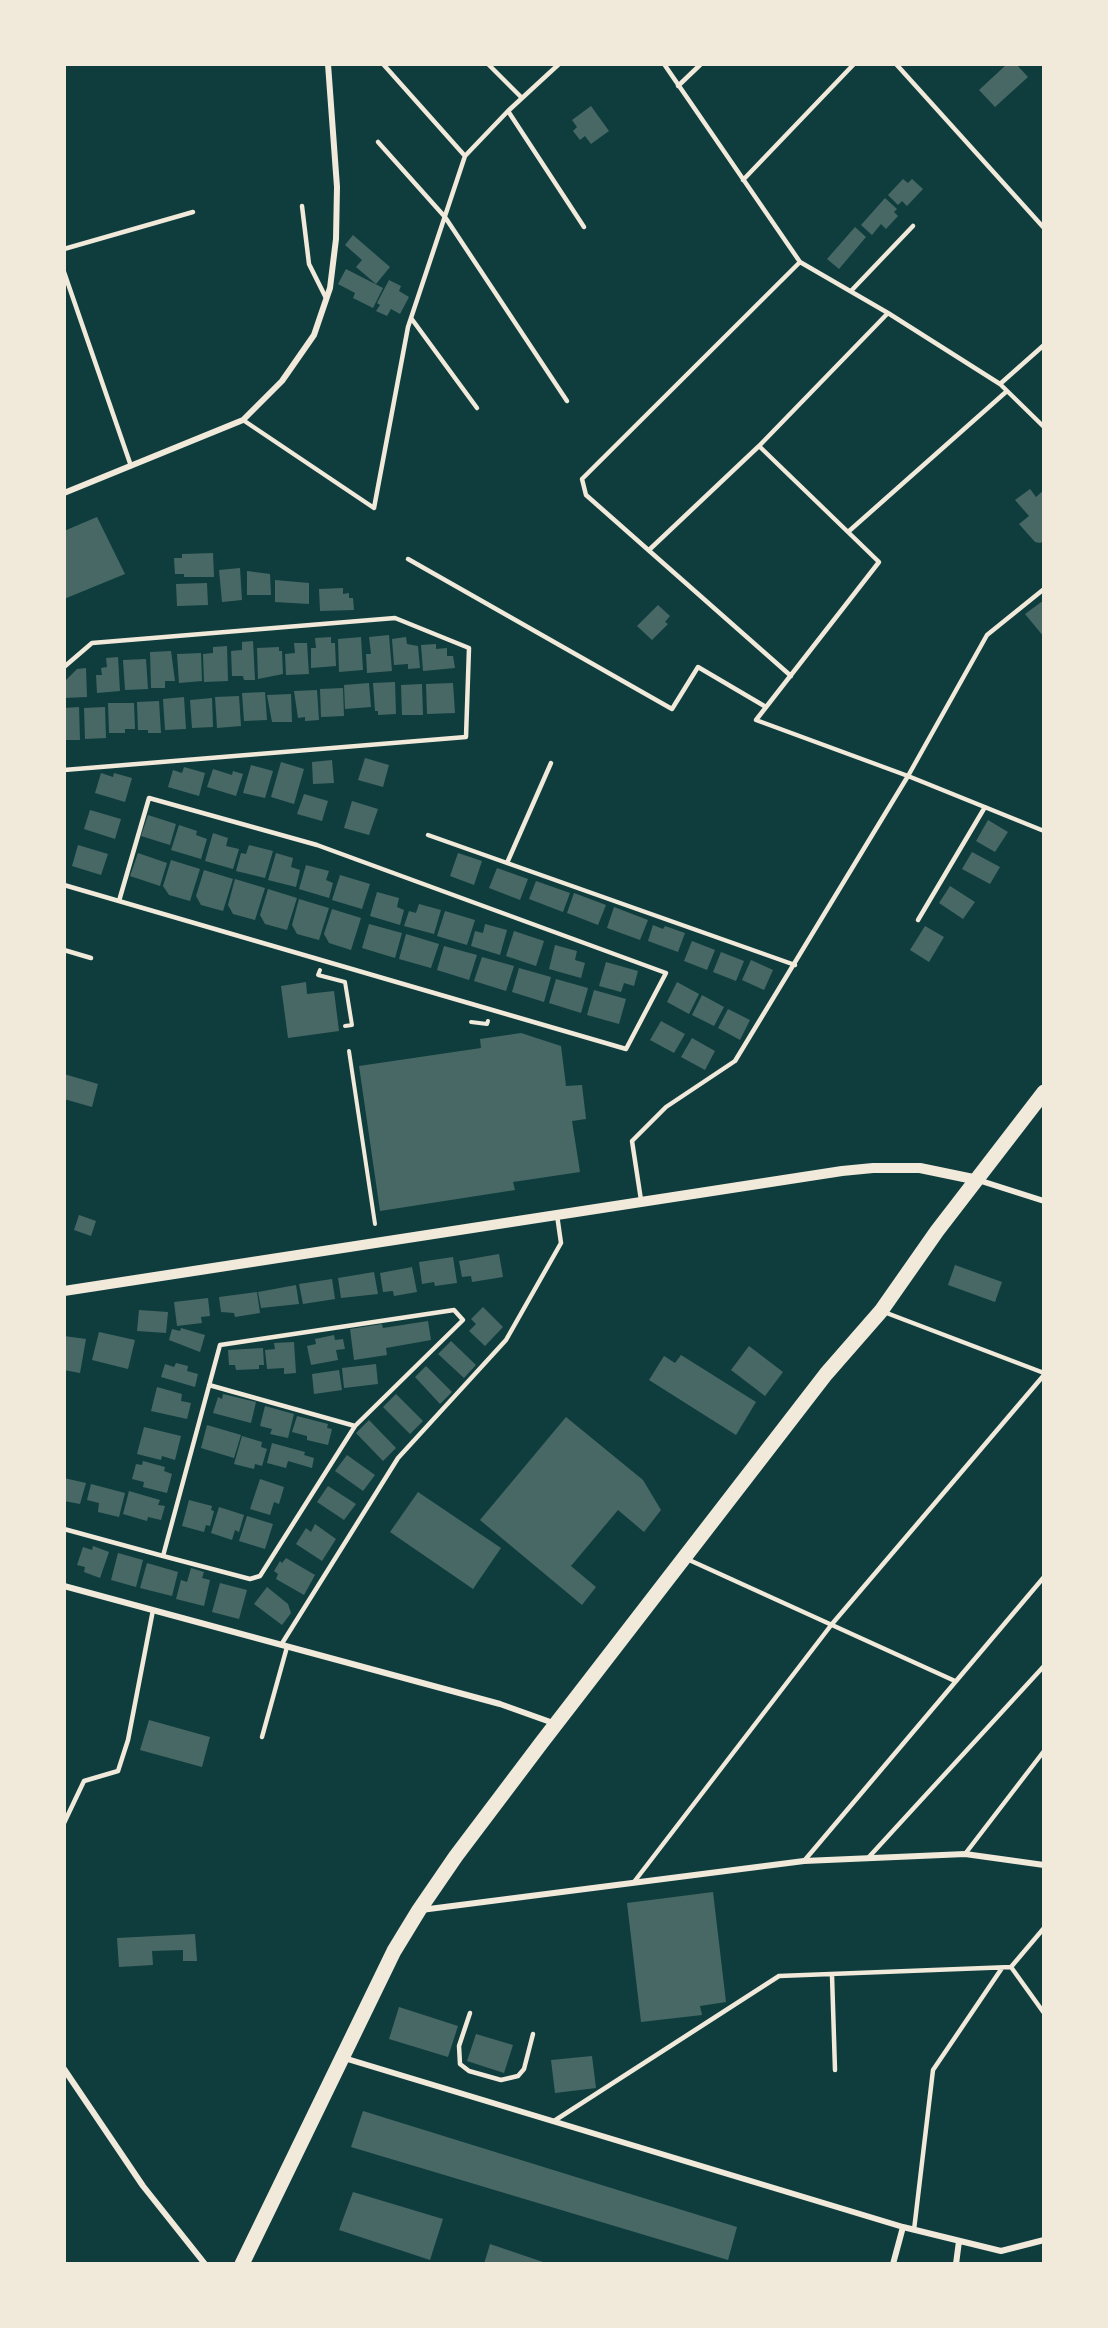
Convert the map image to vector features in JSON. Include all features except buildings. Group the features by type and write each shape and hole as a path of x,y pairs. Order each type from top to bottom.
{"main road":[{"path":"242,2264 394,1951 419,1910 456,1856 556,1724 826,1374 881,1311 936,1231 978,1180 1044,1092"}],"street":[{"path":"64,493 243,420 282,381 314,335 327,298 336,239 337,187 328,64"},
{"path":"64,1292 873,1168 920,1168 978,1180 1044,1201"},
{"path":"64,1586 500,1704 556,1724"},
{"path":"419,1910 804,1861 965,1854 1044,1865"},
{"path":"341,2057 914,2230 1001,2251 1044,2240"},
{"path":"64,2069 143,2186 205,2264"},
{"path":"893,2264 903,2227"},
{"path":"956,2264 959,2241"}],"lane":[{"path":"383,64 465,156"},
{"path":"488,64 522,98"},
{"path":"243,420 374,508 411,318 465,156 508,111 559,64"},
{"path":"664,64 800,262 888,313 1000,384 1044,428"},
{"path":"678,86 701,64"},
{"path":"743,180 854,64"},
{"path":"896,64 1044,228"},
{"path":"508,111 584,226"},
{"path":"378,142 445,217 567,401"},
{"path":"302,206 309,264 327,298"},
{"path":"64,249 193,212"},
{"path":"851,291 913,226"},
{"path":"791,676 586,495 582,479 800,262"},
{"path":"64,272 131,466"},
{"path":"649,550 759,446 888,313"},
{"path":"411,318 477,408"},
{"path":"1000,384 1044,345"},
{"path":"848,532 1007,391"},
{"path":"759,446 879,562 756,720 908,776 1044,831"},
{"path":"408,559 672,710 698,667 766,707"},
{"path":"642,1204 632,1141 666,1107 735,1061 908,776 987,635 1044,589"},
{"path":"64,667 92,643 395,618 469,648 466,737 64,770"},
{"path":"507,863 551,764"},
{"path":"64,885 626,1049 666,974 317,845 149,798 119,901"},
{"path":"918,921 985,807"},
{"path":"428,835 795,965"},
{"path":"64,950 91,958"},
{"path":"262,1737 284,1646 398,1458 506,1340 561,1243 557,1215"},
{"path":"64,1529 163,1556 250,1579 261,1576 355,1426 463,1320 454,1310 220,1345 163,1556"},
{"path":"633,1884 832,1624 1044,1374 881,1311"},
{"path":"209,1385 355,1426"},
{"path":"685,1557 955,1682"},
{"path":"804,1861 1044,1577"},
{"path":"64,1823 84,1781 118,1771 128,1740 153,1610"},
{"path":"868,1858 1044,1666"},
{"path":"965,1854 1044,1751"},
{"path":"554,2121 779,1976 1011,1967 1044,1928"},
{"path":"1011,1967 1044,2013"},
{"path":"914,2230 933,2070 1002,1968"},
{"path":"832,1975 835,2070"},
{"path":"470,2013 459,2046 460,2064 469,2071 501,2080 518,2076 524,2069 533,2034"}],"path":[{"path":"323,960 318,975 345,982 352,1025 345,1026"},
{"path":"349,1051 375,1224"}]}
